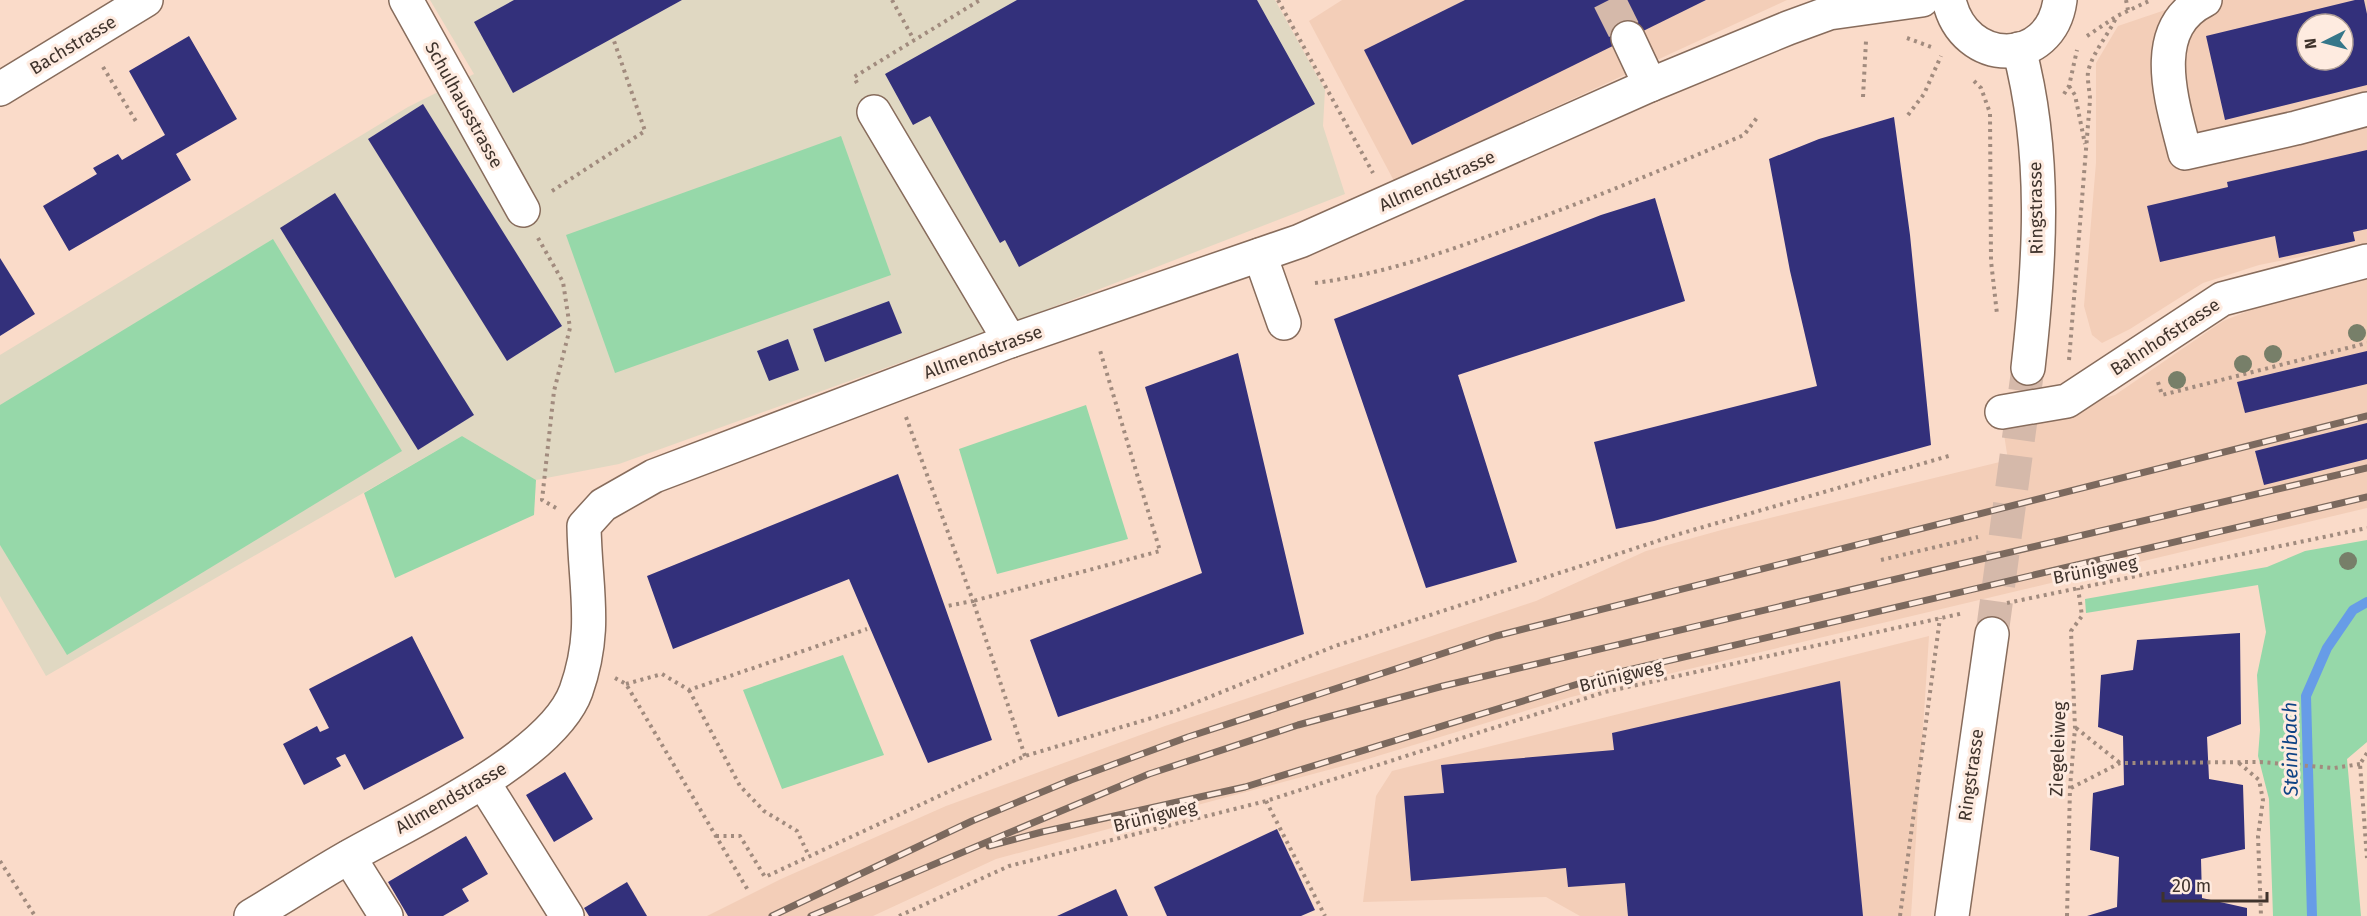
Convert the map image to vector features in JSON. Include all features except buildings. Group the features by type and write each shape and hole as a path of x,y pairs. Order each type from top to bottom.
{"street":[{"name":"Bachstrasse","path":"0,89 146,0"},
{"name":"Schulhausstrasse","path":"406,0 523,210"},
{"name":"Allmendstrasse","path":"251,916 349,857 483,782 509,765 563,717 575,693 591,632 584,526 603,505 654,476 1010,342 1260,255 1389,203 1650,85 1829,13 1922,0"},
{"path":"1949,0 1953,18 1963,33 1977,44 1994,50 2019,49 2044,36 2054,21 2060,0"},
{"path":"2202,1 2182,20 2172,34 2167,50 2171,95 2185,153 2286,131 2367,109"},
{"path":"1628,38 1650,85"},
{"name":"Ringstrasse","path":"2019,49 2034,132 2040,214 2037,290 2028,368"},
{"path":"874,112 1010,342"},
{"path":"1260,255 1284,323"},
{"name":"Bahnhofstrasse","path":"2002,412 2067,401 2222,299 2367,261"},
{"name":"Ringstrasse","path":"1952,916 1982,622"},
{"path":"483,782 567,916"},
{"path":"349,857 386,916"}],"path":[{"path":"892,0 914,40"},
{"path":"874,112 854,77 980,0"},
{"path":"1278,0 1389,203"},
{"path":"2126,0 2128,10"},
{"path":"2084,40 2091,31 2116,16 2151,0"},
{"path":"2074,396 2068,357 2090,100 2088,72 2096,52 2108,37 2116,16"},
{"path":"584,526 542,500 554,391 570,328 563,282 523,210 645,131 613,38"},
{"path":"1907,38 1943,51 1951,58"},
{"path":"1863,97 1866,42 1876,39"},
{"path":"2059,101 2069,86 2078,48"},
{"path":"1908,115 1924,94 1943,51"},
{"path":"100,61 136,123"},
{"path":"1966,73 1981,88 1990,112 1991,261 1997,318"},
{"path":"2069,86 2075,94 2086,147"},
{"path":"1315,283 1377,271 1448,251 1602,196 1744,135 1759,116"},
{"path":"947,606 1160,551 1089,314"},
{"path":"2157,376 2162,395 2367,343"},
{"path":"894,385 1025,756"},
{"path":"716,836 740,836 765,877 1025,756 1175,711 1335,646 1679,534 1952,455"},
{"name":"Brünigweg","path":"2004,603 2367,528"},
{"path":"1881,560 1978,537"},
{"name":"Ziegeleiweg","path":"2067,916 2070,788 2075,728 2071,631 2082,616 2078,588"},
{"path":"1900,916 1940,618"},
{"name":"Brünigweg","path":"899,916 1008,866 1266,801 1605,692 1940,618 1982,622"},
{"path":"689,690 867,629"},
{"path":"584,665 626,684 749,892"},
{"path":"626,684 662,674 689,690 740,786 764,811 797,831 809,856"},
{"path":"2075,728 2120,762"},
{"path":"2367,753 2360,764 2360,796 2367,858"},
{"path":"2070,788 2120,762 2260,762 2334,768 2360,764"},
{"path":"2238,762 2259,780 2263,800 2258,836 2261,916"},
{"path":"1266,801 1325,916"},
{"path":"0,861 35,916"}],"shaded area":[{"path":"430,0 1275,0 1325,90 1323,126 1345,194 1030,316 619,464 536,480 462,436 46,676 0,596 0,355 408,107 474,74"},
{"path":"1342,0 1787,0 1394,181 1309,21"},
{"path":"2187,0 2367,0 2367,244 2259,265 2203,283 2130,329 2102,343 2092,335 2084,306 2096,163 2096,63 2118,26 2177,6"},
{"path":"2367,279 2367,508 1571,697 1358,762 996,859 873,916 707,916 781,879 946,806 1165,726 1536,601 1646,551 1725,529 2008,460 2003,428 2115,395 2223,321 2268,303"},
{"path":"1929,636 1911,916 1580,916 1546,897 1363,902 1376,796 1392,771"}],"green space":[{"path":"841,136 891,275 615,373 566,235"},
{"path":"273,239 402,451 67,655 0,545 0,405"},
{"path":"1086,405 1128,539 997,574 959,449"},
{"path":"462,436 536,480 534,515 395,578 364,493"},
{"path":"2367,540 2367,742 2347,759 2361,916 2273,916 2269,799 2258,756 2260,730 2257,675 2266,632 2258,585 2086,613 2085,599 2267,567 2305,551"},
{"path":"843,655 884,755 782,789 743,690"}],"waterway":[{"name":"Steinibach","path":"2312,916 2306,696 2327,648 2353,610 2367,602"}],"tunnel":[{"path":"1609,0 1628,38"},
{"path":"1992,634 2028,368"}],"railway":[{"path":"772,916 972,821 1071,780 1188,737 1496,636 2367,416"},
{"path":"811,916 1149,774 1298,725 1443,686 2367,468"},
{"path":"989,846 1245,787 1607,675 2367,497"}]}
